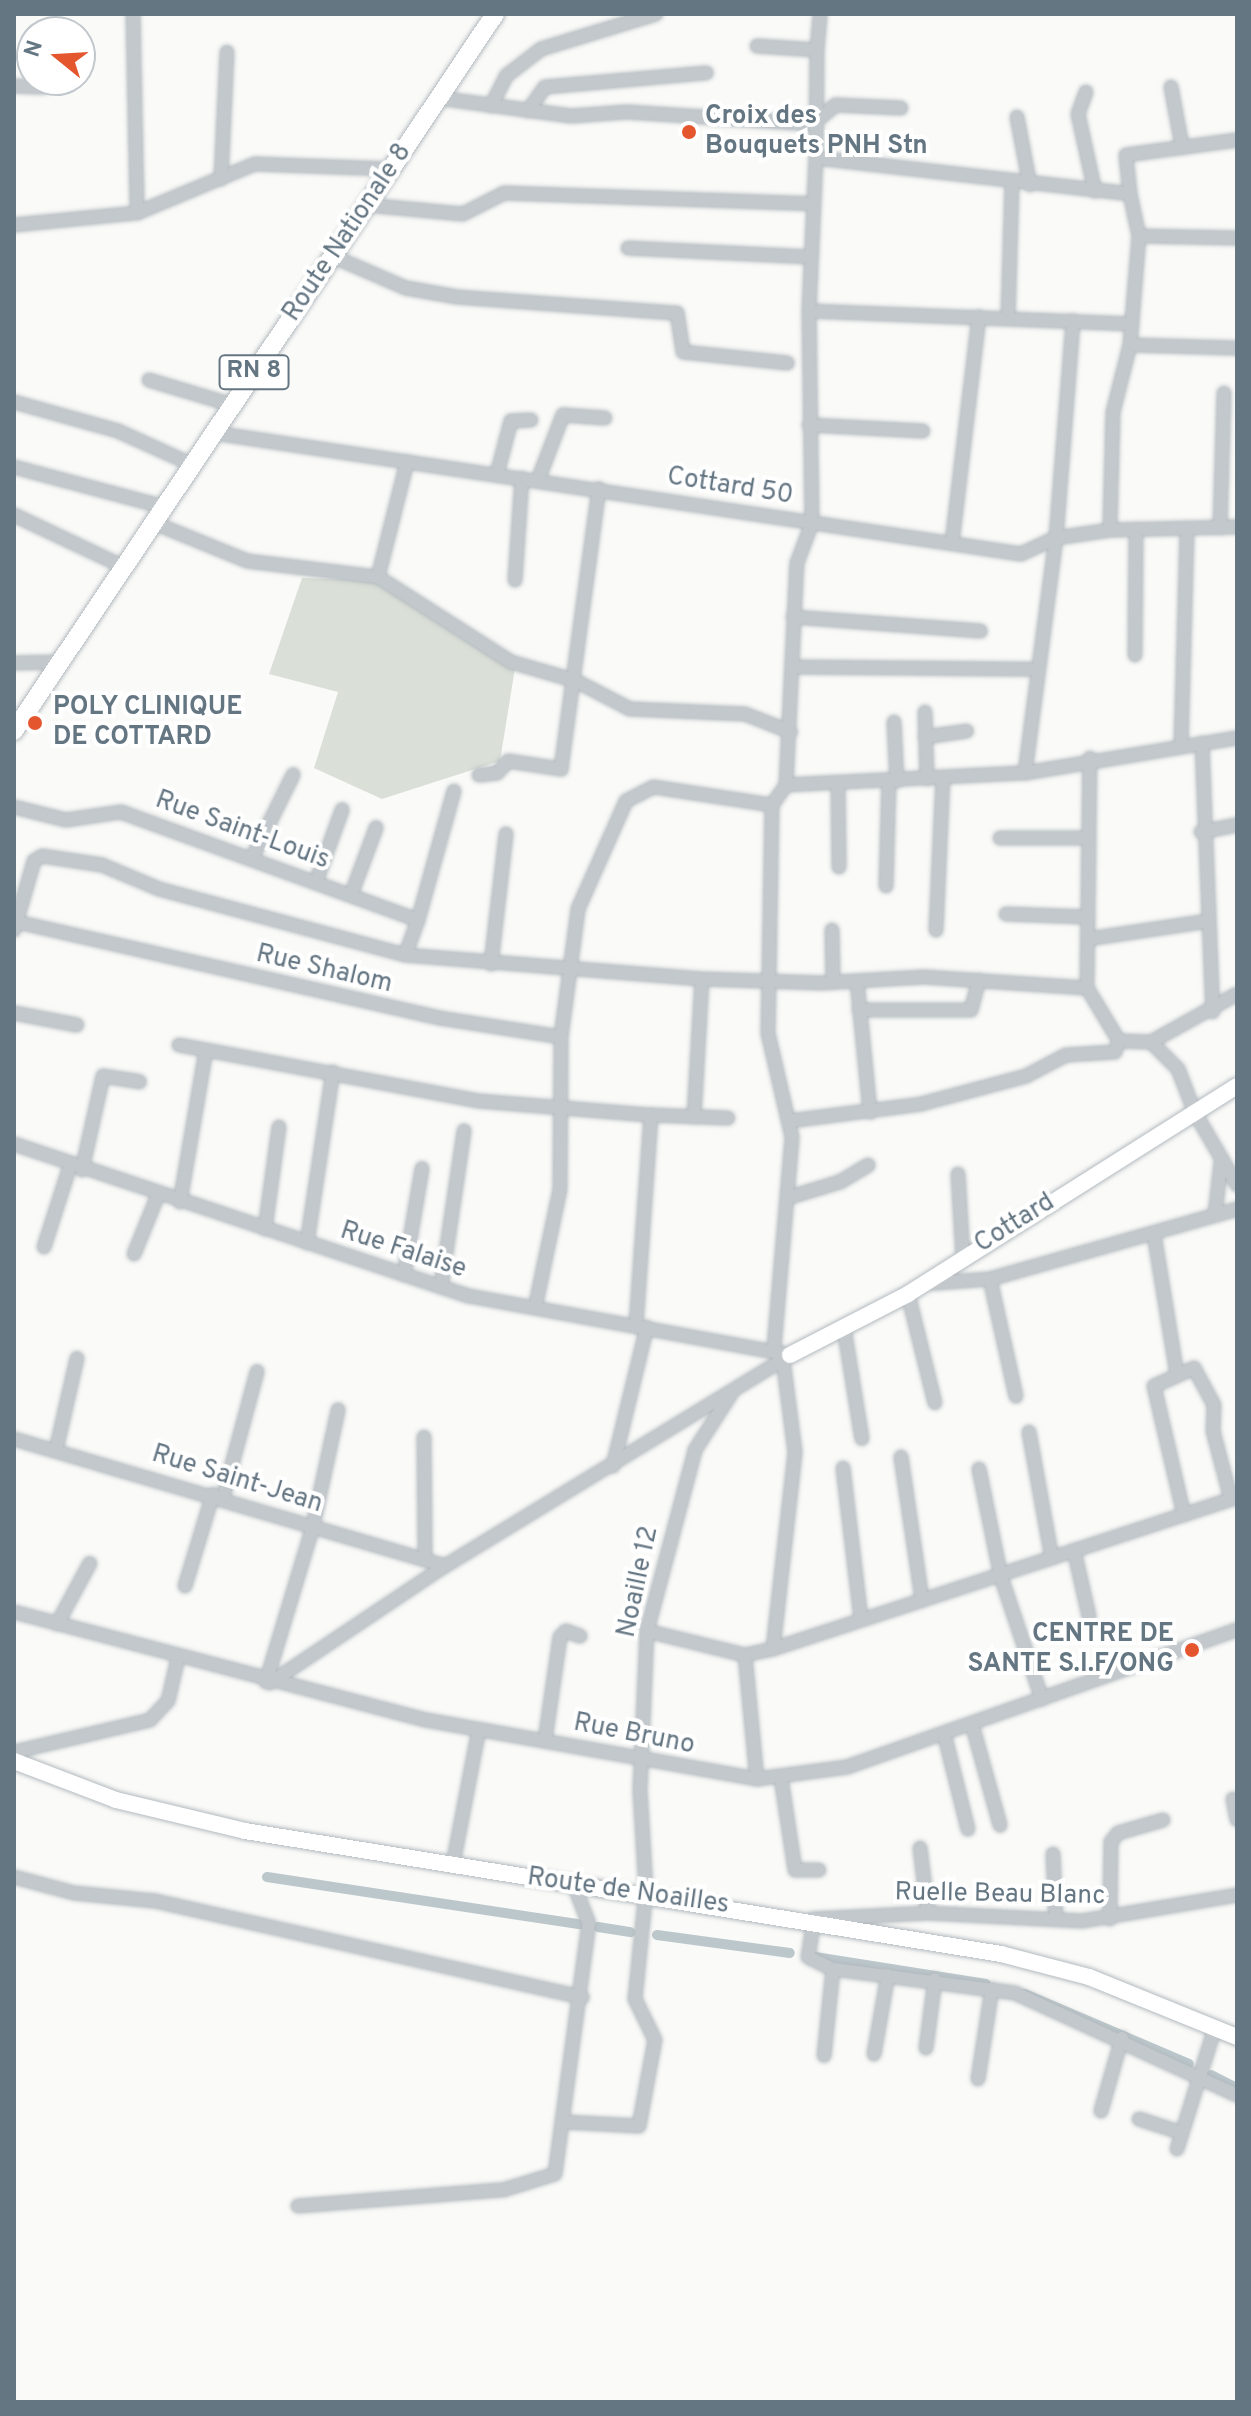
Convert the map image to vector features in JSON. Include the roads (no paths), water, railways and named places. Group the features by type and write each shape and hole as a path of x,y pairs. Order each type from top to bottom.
{"main road":[{"name":"Route Nationale 8","path":"14,731 495,14"}],"street":[{"path":"133,14 137,213"},
{"path":"491,106 506,76 541,49 656,14"},
{"path":"773,1649 795,1452 783,1354 789,1121 768,1033 772,805 786,785 797,563 812,523 809,311 820,14"},
{"path":"757,46 817,50"},
{"path":"221,179 227,52"},
{"path":"528,111 545,87 706,73"},
{"path":"1171,87 1182,146"},
{"path":"1086,92 1078,114 1095,191"},
{"path":"438,98 528,111 817,123 836,105 901,108"},
{"path":"1017,117 1030,185"},
{"path":"1110,530 1113,412 1130,345 1139,236 1126,155 1237,140"},
{"path":"816,158 1012,183 1130,194"},
{"path":"14,225 137,213 255,164 283,161 390,169"},
{"path":"1008,318 1012,183"},
{"path":"366,205 463,214 504,193 812,204"},
{"path":"1139,236 1237,238"},
{"path":"628,248 810,257"},
{"path":"332,256 406,288 457,297 677,313 683,352 787,363"},
{"path":"809,311 1132,324"},
{"path":"952,543 979,317"},
{"path":"1025,773 1056,538 1073,321"},
{"path":"1130,345 1237,348"},
{"path":"149,380 233,405"},
{"path":"1220,528 1224,393"},
{"path":"14,402 118,431 193,465"},
{"path":"538,480 563,415 605,418"},
{"path":"497,474 507,427 517,418 531,420"},
{"path":"809,425 923,431"},
{"name":"Cottard 50","path":"214,433 1021,554 1056,538 1110,530 1237,527"},
{"path":"378,577 407,462"},
{"path":"14,467 159,515 247,561 378,577 511,662 576,681 630,709 745,714 791,732"},
{"path":"515,580 522,478"},
{"path":"479,775 497,773 508,761 561,769 576,681 599,489"},
{"path":"14,515 124,567"},
{"path":"1181,746 1187,528"},
{"path":"1135,655 1136,529"},
{"path":"793,617 980,631"},
{"path":"14,663 61,662"},
{"path":"792,667 1038,669"},
{"path":"925,712 927,779"},
{"path":"886,886 894,722"},
{"path":"925,737 967,731"},
{"path":"786,785 1025,773 1090,758 1237,738"},
{"path":"1202,743 1201,832 1213,1012"},
{"path":"1090,758 1087,988 1119,1041"},
{"path":"252,858 293,775"},
{"path":"936,930 943,778"},
{"path":"838,783 839,867"},
{"path":"535,1308 560,1189 561,1037 567,973 584,889 626,801 654,787 772,805"},
{"path":"405,955 418,920 454,791"},
{"name":"Rue Saint-Louis","path":"14,807 66,820 81,813 100,818 121,812 418,920"},
{"path":"316,882 342,810"},
{"path":"1201,832 1237,825"},
{"path":"351,895 376,828"},
{"path":"491,964 506,834"},
{"path":"1000,838 1089,838"},
{"path":"16,926 36,859 102,865 159,889 405,955 567,973 833,982 979,980 1087,988"},
{"path":"1006,914 1088,917"},
{"path":"1088,939 1208,921"},
{"name":"Rue Shalom","path":"16,926 426,1015 561,1037"},
{"path":"832,930 833,982"},
{"path":"694,1117 702,979"},
{"path":"859,1010 971,1010 979,980"},
{"path":"857,981 870,1112"},
{"path":"1119,1041 1151,1042 1213,1012 1237,994"},
{"path":"14,1013 77,1025"},
{"path":"789,1121 870,1112 1026,1076 1066,1055 1115,1052 1119,1041"},
{"path":"1151,1042 1178,1069 1195,1113 1237,1185"},
{"path":"179,1045 479,1101 728,1118"},
{"path":"180,1202 206,1050"},
{"path":"307,1243 333,1072"},
{"path":"44,1247 76,1168 103,1076 140,1082"},
{"name":"Cottard","path":"783,1354 844,1328 908,1294 1237,1086"},
{"path":"613,1466 642,1326 651,1115"},
{"path":"265,1229 279,1127"},
{"path":"441,1287 464,1131"},
{"name":"Rue Falaise","path":"14,1144 76,1168 441,1287 535,1308 783,1354"},
{"path":"1215,1215 1221,1162"},
{"path":"787,1198 840,1182 868,1165"},
{"path":"404,1275 422,1169"},
{"path":"958,1174 963,1257"},
{"path":"134,1254 158,1195"},
{"path":"923,1284 990,1279 1237,1209"},
{"path":"1154,1234 1177,1374"},
{"path":"990,1279 1016,1396"},
{"path":"908,1294 935,1403"},
{"path":"844,1328 862,1439"},
{"path":"268,1683 445,1566 733,1391 783,1354"},
{"path":"56,1450 77,1358"},
{"path":"647,1631 745,1655 773,1649 1001,1577 1074,1550 1184,1515 1234,1498 1213,1431 1213,1402 1196,1369 1159,1380 1154,1392 1184,1515"},
{"path":"185,1586 218,1496 257,1372"},
{"name":"Noaille 12","path":"564,2122 639,2126 655,2040 635,1999 646,1891 641,1756 647,1631 695,1450 733,1391"},
{"path":"268,1683 313,1526 338,1410"},
{"path":"1029,1432 1052,1558"},
{"path":"424,1437 425,1560"},
{"name":"Rue Saint-Jean","path":"14,1439 218,1496 445,1566"},
{"path":"901,1457 922,1600"},
{"path":"843,1468 861,1619"},
{"path":"979,1469 1001,1577 1042,1699"},
{"path":"1074,1550 1089,1616"},
{"path":"57,1624 90,1563"},
{"name":"Rue Bruno","path":"14,1612 268,1683 479,1729 757,1779 847,1767 1237,1630"},
{"path":"545,1740 560,1637 566,1631 580,1636"},
{"path":"745,1655 757,1779"},
{"path":"14,1752 150,1720 168,1701 178,1658"},
{"path":"972,1724 1000,1825"},
{"path":"453,1864 479,1729"},
{"path":"944,1733 968,1829"},
{"name":"Route de Noailles","path":"14,1761 168,1815 575,1887 646,1891 1001,1954 1089,1977 1237,2037"},
{"path":"781,1778 796,1872 819,1870"},
{"path":"1233,1799 1237,1820"},
{"path":"1110,1919 1111,1842 1118,1833 1163,1820"},
{"path":"920,1848 928,1913"},
{"path":"1053,1854 1056,1919"},
{"path":"14,1877 74,1893 155,1901 582,1997"},
{"path":"298,2206 444,2196 539,2181 555,2174 582,1997 589,1924 575,1887"},
{"name":"Ruelle Beau Blanc","path":"811,1919 928,1913 1110,1919 1237,1895"},
{"path":"811,1919 808,1957 833,1969 992,1989 1049,2005 1237,2095"},
{"path":"824,2056 833,1969"},
{"path":"874,2054 888,1975"},
{"path":"926,2048 935,1980"},
{"path":"978,2079 992,1989"},
{"path":"1177,2149 1215,2028"},
{"path":"1101,2111 1122,2038"},
{"path":"1139,2119 1182,2133"}],"waterway":[{"path":"267,1877 585,1925"},
{"path":"598,1927 631,1932"},
{"path":"657,1935 790,1953"},
{"path":"815,1957 986,1984"},
{"path":"1025,1994 1189,2064"},
{"path":"1211,2075 1237,2088"}],"place":[{"name":"Croix des Bouquets PNH Stn","path":"689,132"},
{"name":"POLY CLINIQUE DE COTTARD","path":"35,723"},
{"name":"CENTRE DE SANTE S.I.F/ONG","path":"1192,1650"}]}
